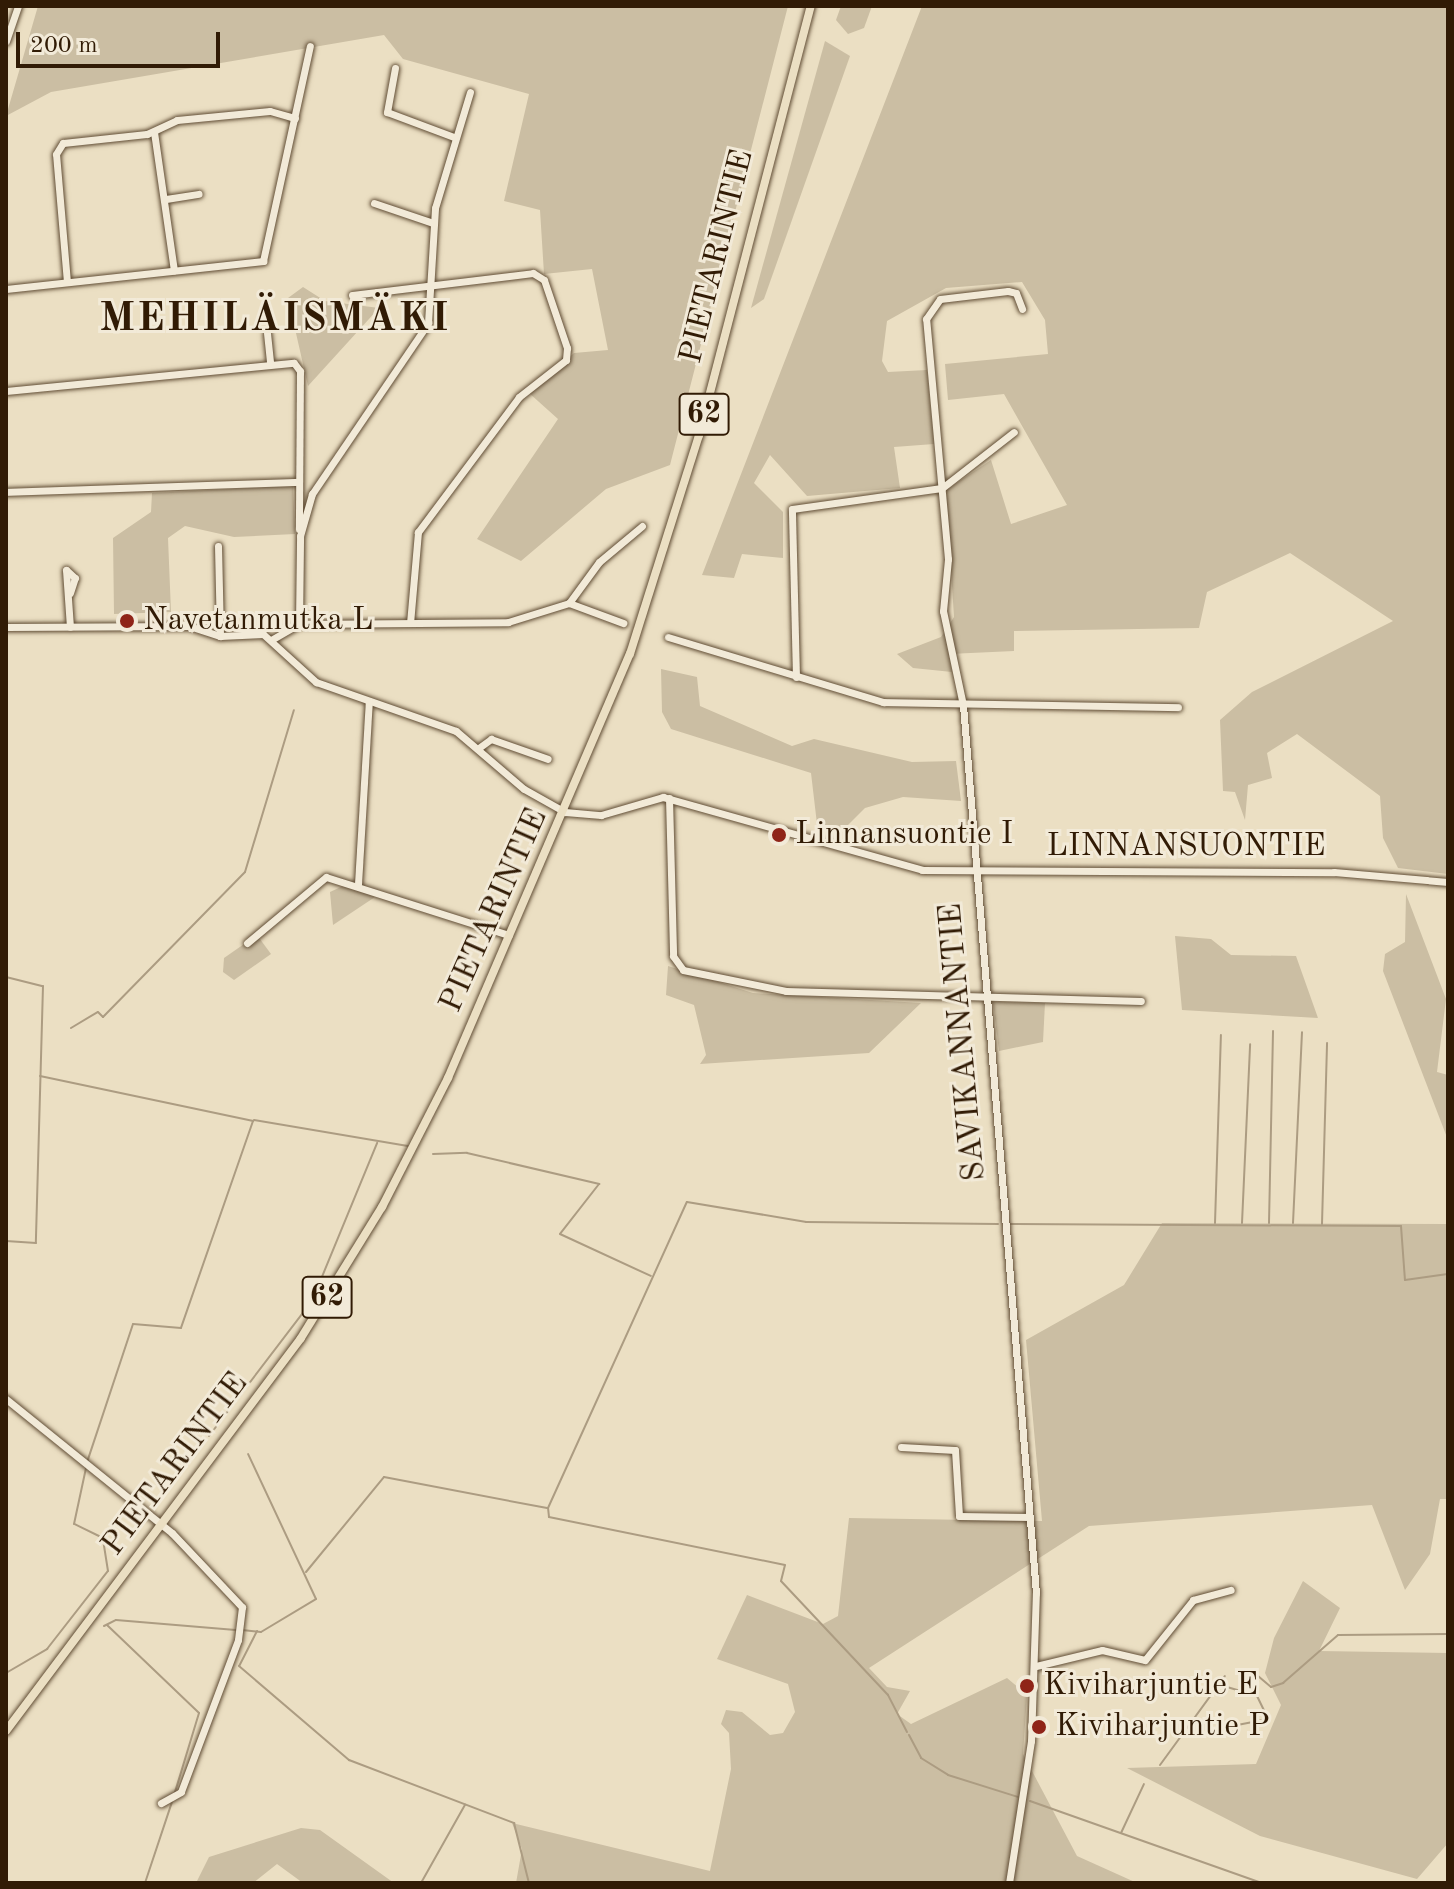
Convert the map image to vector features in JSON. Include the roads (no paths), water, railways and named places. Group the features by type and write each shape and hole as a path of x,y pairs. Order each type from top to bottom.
{"main road":[{"name":"PIETARINTIE","path":"6,1731 162,1525 362,1241 448,1078 613,698 674,519 811,6"}],"street":[{"path":"6,41 18,6"},
{"path":"6,289 263,261 310,46"},
{"path":"395,68 387,112 454,137"},
{"path":"300,536 320,478 415,347 428,323 433,223 454,137 470,92"},
{"path":"67,282 58,147 154,132 177,120 270,111 295,118"},
{"path":"154,132 174,271"},
{"path":"166,199 199,194"},
{"path":"374,203 433,223"},
{"path":"352,295 540,276 568,355 519,397 418,532 410,623"},
{"name":"SAVIKANNANTIE","path":"1009,1883 1036,1666 1030,1517 984,996 963,705 945,626 942,488 927,311 940,299 1008,291 1022,309"},
{"path":"267,333 270,363"},
{"path":"6,391 289,362 300,371 299,624"},
{"path":"796,677 792,509 942,488 1014,432"},
{"path":"6,492 298,482"},
{"path":"271,640 299,624 520,621 569,603 599,562 642,526"},
{"path":"218,546 220,636"},
{"path":"70,593 70,627"},
{"path":"569,603 623,623"},
{"path":"6,627 189,626 220,636 256,632 271,640 306,676 369,701 442,724 480,747 524,789 565,812 601,815 669,798 676,966 755,988 1141,1001"},
{"path":"668,637 883,702 1178,707"},
{"path":"358,884 369,701"},
{"path":"480,747 491,739 548,759"},
{"name":"LINNANSUONTIE","path":"669,798 905,867 1334,872 1448,882"},
{"path":"247,943 320,879 358,884 509,935"},
{"path":"6,1399 162,1525 235,1592 242,1623 181,1792 161,1803"},
{"path":"901,1447 955,1450 959,1516 1030,1517"},
{"path":"1036,1666 1102,1650 1145,1660 1193,1600 1231,1590"}],"waterway":[{"path":"71,1028 98,1012 103,1017 245,872 294,710"},
{"path":"6,977 43,986 36,1243 6,1241"},
{"path":"1269,1223 1273,1031"},
{"path":"1293,1223 1302,1032"},
{"path":"1215,1223 1221,1035"},
{"path":"1322,1224 1327,1043"},
{"path":"1242,1223 1250,1044"},
{"path":"40,1076 253,1121 181,1328 133,1324 87,1462"},
{"path":"254,1120 408,1146"},
{"path":"209,1436 312,1301 377,1143"},
{"path":"433,1154 467,1153 599,1184 560,1234 651,1276"},
{"path":"907,1732 888,1695 781,1581 785,1565 549,1517 548,1508 687,1202 806,1222 998,1224"},
{"path":"1009,1224 1401,1226 1405,1280 1448,1274"},
{"path":"242,1630 261,1632 316,1599 248,1454"},
{"path":"6,1673 47,1649 108,1571 103,1538 74,1524 86,1468"},
{"path":"306,1572 384,1477 547,1508"},
{"path":"104,1626 116,1620 236,1630"},
{"path":"107,1625 199,1713 175,1792"},
{"path":"257,1631 239,1666 349,1760 514,1823 529,1883"},
{"path":"1258,1676 1271,1687 1283,1683 1338,1635 1448,1634"},
{"path":"1160,1765 1225,1676"},
{"path":"1217,1684 1257,1696 1268,1719 1217,1729"},
{"path":"909,1735 921,1758 948,1775 1018,1797"},
{"path":"1121,1833 1144,1784"},
{"path":"1030,1801 1261,1883"},
{"path":"145,1883 172,1802"},
{"path":"421,1883 465,1805"}],"place":[{"name":"Navetanmutka L","path":"127,621"},
{"name":"Linnansuontie I","path":"779,835"},
{"name":"Kiviharjuntie E","path":"1027,1686"},
{"name":"Kiviharjuntie P","path":"1039,1727"}],"district":[{"name":"MEHILÄISMÄKI","path":"275,320"}]}
